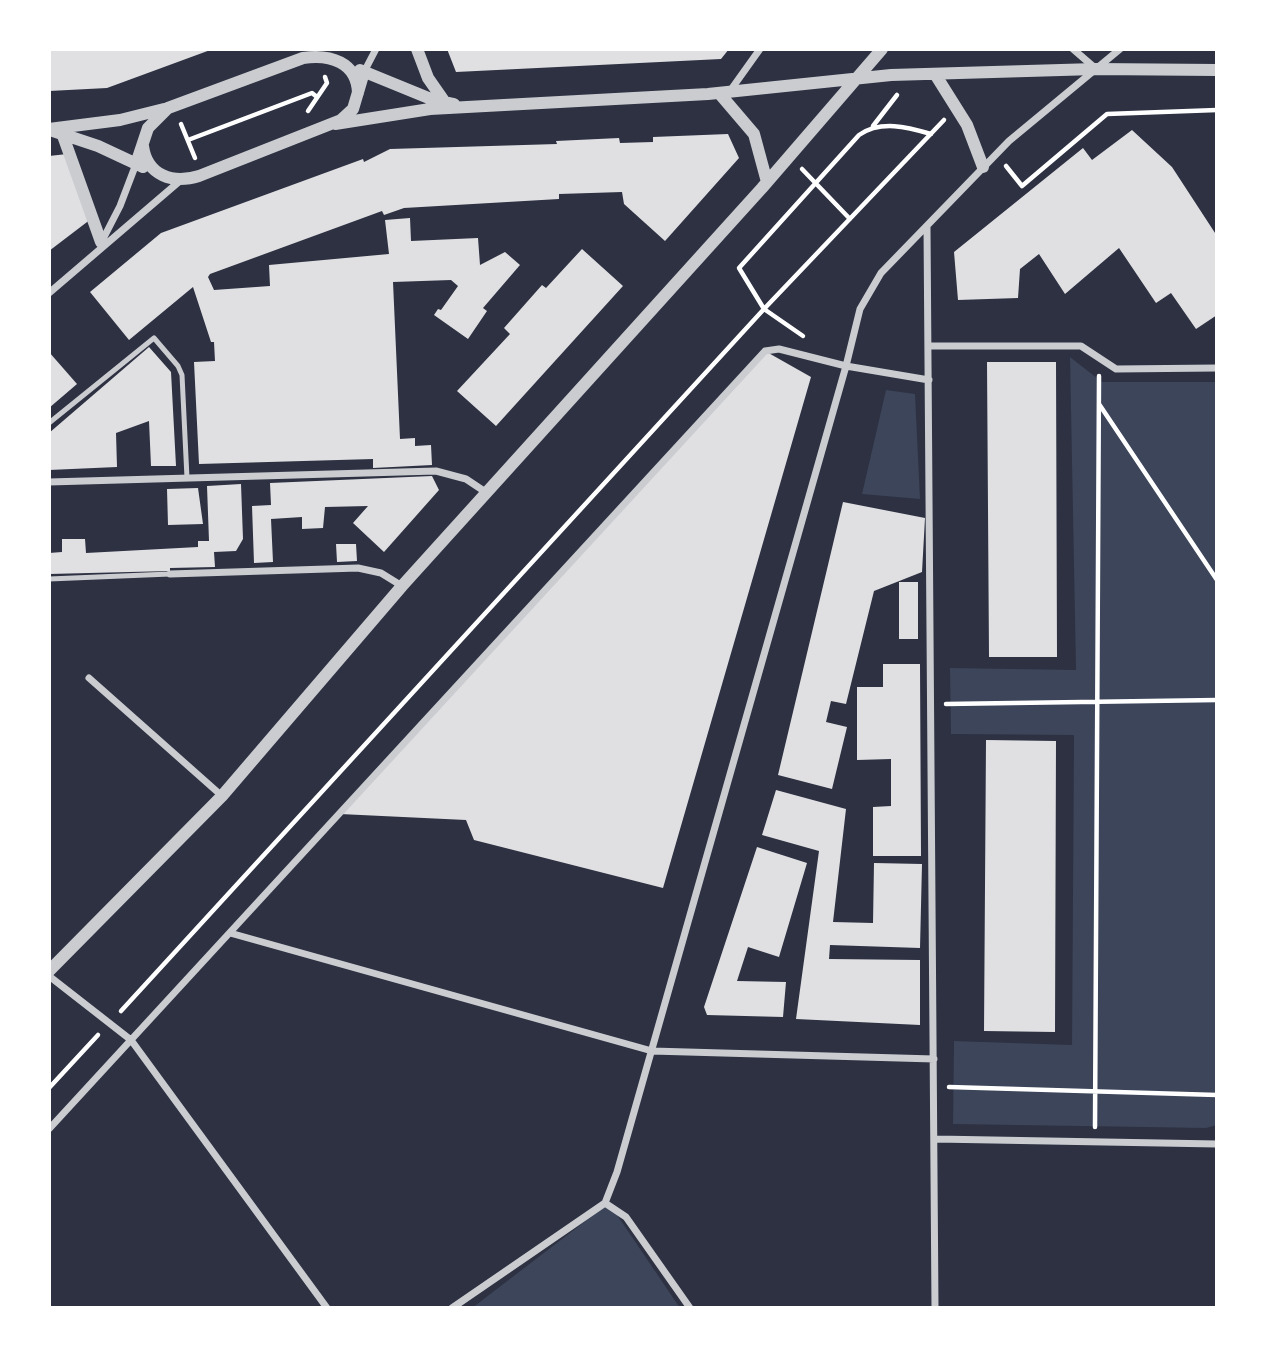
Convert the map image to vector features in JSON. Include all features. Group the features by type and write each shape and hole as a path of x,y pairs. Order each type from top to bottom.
{"street":[{"path":"53,131 120,120 168,108 322,49"},
{"path":"335,124 353,109 364,72 376,49"},
{"path":"417,49 428,78 444,101"},
{"path":"724,93 760,49"},
{"path":"327,1308 131,1040 49,973 222,796 402,586 767,182 882,49"},
{"path":"1073,49 1095,69"},
{"path":"452,1308 605,1203 617,1172 652,1051 860,309 881,274 996,153 1121,49"},
{"path":"303,58 326,57 444,101 471,107"},
{"path":"344,63 356,77 358,93"},
{"path":"53,131 158,174 182,179 199,176 335,124 396,113 724,93 858,78 1095,69 1217,69"},
{"path":"935,74 974,139 983,167"},
{"path":"724,93 754,134 767,182"},
{"path":"92,259 153,121 168,108"},
{"path":"53,131 101,242"},
{"path":"142,143 145,159 158,174"},
{"path":"49,293 92,259 182,179"},
{"path":"928,227 935,1308"},
{"path":"930,346 1081,346 1116,369 1217,368"},
{"path":"49,1129 765,351 791,352 846,366 929,380"},
{"path":"49,482 436,471 466,479 486,493"},
{"path":"170,574 358,568 381,573 402,586"},
{"path":"89,678 222,796"},
{"path":"230,933 652,1051 933,1059"},
{"path":"936,1139 1217,1144"},
{"path":"605,1203 626,1217 690,1308"}],"lane":[{"path":"49,424 154,338 178,366 182,375 187,478"},
{"path":"49,579 170,574"}],"path":[{"path":"311,118 308,110 327,83 323,71"},
{"path":"188,140 312,93 317,97"},
{"path":"120,1011 764,309 957,107"},
{"path":"996,153 1022,186 1107,114 1217,110"},
{"path":"180,120 196,161"},
{"path":"764,309 739,268 859,135 873,126 908,127 931,134"},
{"path":"1095,1142 1099,357"},
{"path":"1098,404 1217,580"},
{"path":"931,704 1217,701"},
{"path":"49,1088 103,1030"},
{"path":"934,1086 1217,1095"}],"shaded area":[{"path":"1070,357 1102,382 1217,382 1217,1125 1206,1128 953,1124 954,1041 1072,1045 1074,735 951,734 950,668 1076,670"},
{"path":"886,390 915,394 920,499 862,494"},
{"path":"609,1203 680,1308 472,1308"}],"building":[{"path":"49,49 213,49 107,88 49,91"},
{"path":"447,49 729,49 721,59 456,72"},
{"path":"1132,130 1172,167 1217,236 1217,315 1196,329 1171,293 1156,303 1119,248 1065,294 1039,254 1020,269 1018,298 958,300 954,252 1083,148 1092,160"},
{"path":"728,134 739,158 665,241 624,204 622,192 559,194 559,199 404,208 384,215 382,211 210,274 208,277 214,290 270,286 269,265 389,254 385,220 410,218 411,241 478,238 480,265 505,252 520,265 483,308 487,311 468,339 434,315 438,309 441,310 458,286 451,280 393,282 400,439 415,438 415,446 431,445 432,465 373,468 373,459 199,464 194,362 215,361 214,342 211,342 193,287 129,340 90,292 161,233 363,159 364,162 390,149 557,144 556,141 619,138 620,143 653,142 653,137"},
{"path":"67,154 91,219 49,251 49,156"},
{"path":"582,249 623,286 496,426 457,391 510,334 504,328 542,285 546,288"},
{"path":"149,347 171,372 176,466 151,466 149,421 116,433 117,467 49,470 49,433"},
{"path":"765,351 811,377 663,888 474,840 466,820 340,814"},
{"path":"49,352 77,384 49,408"},
{"path":"987,362 1056,362 1057,657 989,657"},
{"path":"432,476 439,490 384,552 353,523 368,506 325,507 323,528 302,529 302,517 271,519 273,562 254,563 252,506 271,505 270,483"},
{"path":"241,484 243,539 236,551 214,552 215,567 170,568 170,571 49,574 49,553 62,552 62,539 85,539 86,553 198,547 198,541 209,541 207,486"},
{"path":"198,488 203,524 168,525 167,489"},
{"path":"843,502 925,518 922,572 874,591 846,704 831,701 826,722 847,727 832,789 778,775"},
{"path":"336,544 356,544 357,561 337,562"},
{"path":"899,582 918,582 918,639 899,639"},
{"path":"883,664 920,664 921,856 873,856 873,807 891,806 891,759 857,760 857,687 883,687"},
{"path":"986,740 1056,741 1055,1032 984,1031"},
{"path":"776,790 846,809 833,922 873,923 874,863 922,864 920,948 830,945 829,959 920,960 920,1025 796,1019 819,851 762,835"},
{"path":"757,847 807,863 779,957 748,947 737,981 786,982 783,1017 707,1015 704,1007"}]}
